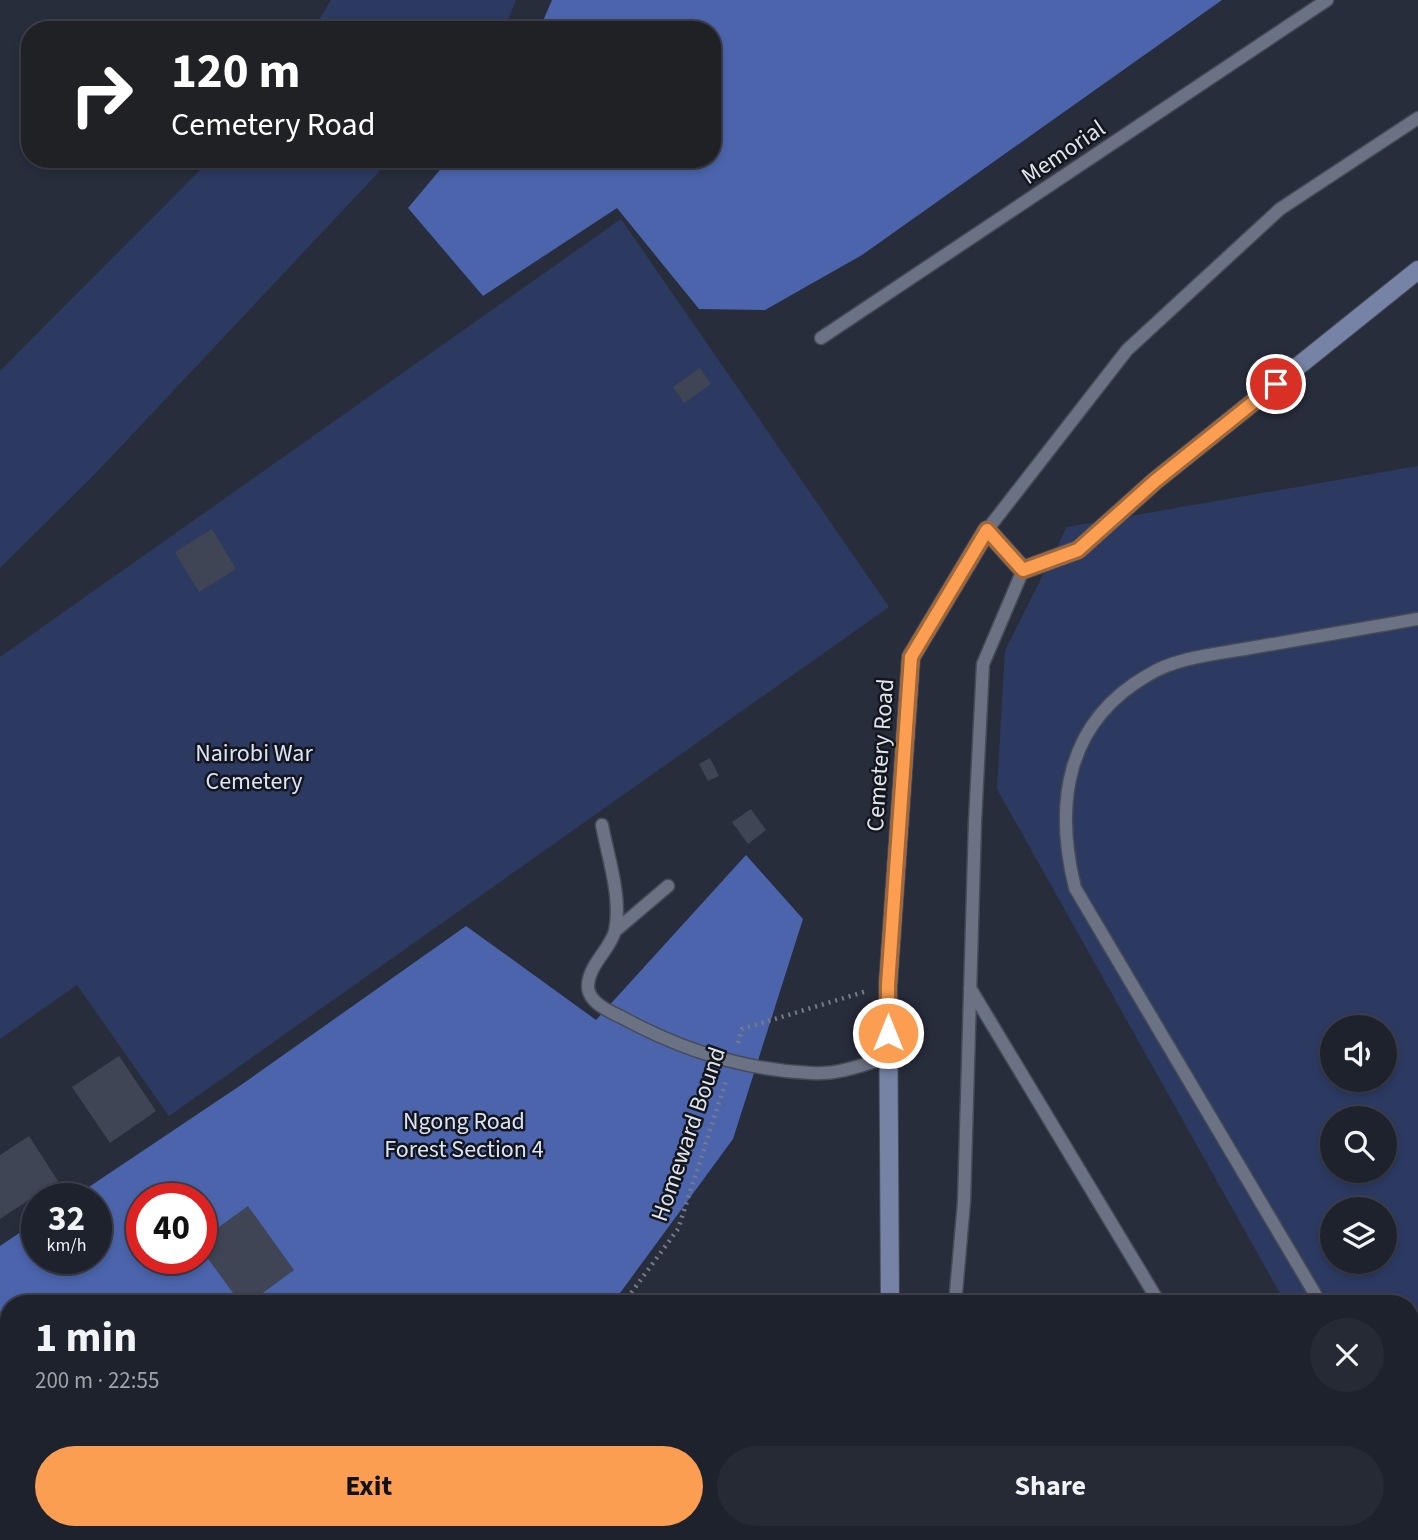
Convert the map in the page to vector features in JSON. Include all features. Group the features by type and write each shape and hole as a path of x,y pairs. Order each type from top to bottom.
{"street":[{"path":"987,530 1023,570 1078,550 1155,481 1418,270"},
{"name":"Cemetery Road","path":"890,1295 888,985 911,657 987,530"}],"lane":[{"name":"Memorial","path":"821,338 1327,0"},
{"path":"987,530 1127,351 1280,209 1418,118"},
{"path":"956,1295 964,1202 983,664 1023,570"},
{"path":"1316,1295 1075,888 1066,852 1064,815 1068,780 1076,753 1098,718 1148,674 1179,662 1217,654 1418,619"},
{"path":"602,825 615,892 615,931"},
{"path":"668,886 615,931 591,973 588,987 591,996 601,1006 667,1042 767,1069 813,1074 851,1069 888,1058"},
{"path":"970,988 1155,1295"}],"path":[{"name":"Homeward Bound","path":"630,1295 678,1229 742,1029 888,985"}],"green space":[{"path":"331,0 516,0 508,21 318,21"},
{"path":"552,0 1222,0 862,255 765,310 699,309 617,208 483,296 408,208 441,168 721,168 721,21 543,21"},
{"path":"202,168 383,168 96,473 0,568 0,371"},
{"name":"Nairobi War Cemetery","path":"621,219 889,607 169,1116 77,985 0,1039 0,657"},
{"path":"1418,466 1418,1295 1281,1295 997,789 1005,651 1067,527"},
{"name":"Ngong Road Forest Section 4","path":"746,855 803,919 733,1139 619,1295 0,1295 0,1246 21,1232 21,1274 112,1274 112,1183 95,1183 241,1085 466,926 596,1020"}],"building":[{"path":"700,368 711,384 684,403 673,387"},
{"path":"212,529 236,569 199,592 175,552"},
{"path":"710,758 719,776 708,781 699,764"},
{"path":"751,809 766,830 748,844 732,822"},
{"path":"119,1056 156,1111 110,1143 72,1087"},
{"path":"29,1136 58,1181 21,1183 21,1205 0,1219 0,1155"},
{"path":"248,1206 294,1270 260,1295 234,1295 217,1271 217,1228"}],"route":[{"path":"888,1033 888,985 911,657 987,530 1023,570 1078,550 1155,481 1276,384"}]}
